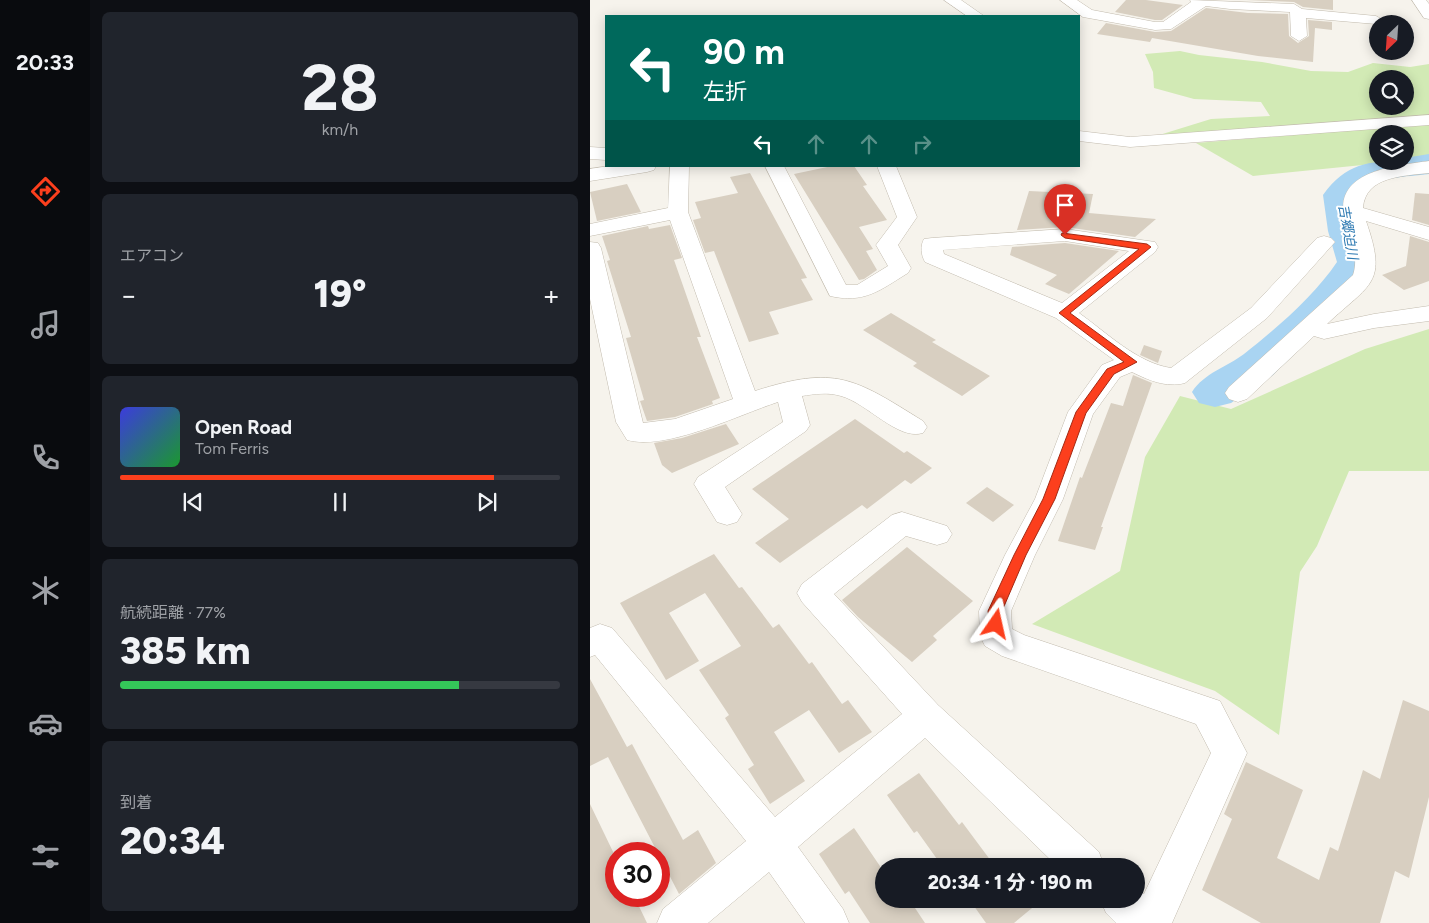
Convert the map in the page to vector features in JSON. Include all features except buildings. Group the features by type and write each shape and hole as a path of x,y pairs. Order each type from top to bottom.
{"street":[{"path":"951,0 975,15"},
{"path":"1067,0 1088,14 1155,26 1166,26 1200,0 1234,6 1297,7 1369,19"},
{"path":"1419,0 1429,15"},
{"path":"1227,23 1235,9 1234,6"},
{"path":"1297,7 1299,36"},
{"path":"1080,136 1130,142 1429,120"},
{"path":"590,153 605,154"},
{"path":"590,175 641,167"},
{"path":"680,167 678,212 747,403"},
{"path":"775,167 838,291 861,292 900,268 887,245 908,217 886,167"},
{"path":"1238,393 1364,278 1368,266 1353,211 1355,193 1367,182 1396,172 1429,167"},
{"path":"1353,211 1429,234"},
{"path":"590,230 678,212"},
{"path":"1064,313 1147,247 1065,235 932,244 933,256 1064,313 1132,362 1157,374 1176,377 1259,313 1324,242"},
{"path":"590,248 629,422 636,433 678,428 787,389 822,384 857,392 914,427"},
{"path":"1311,326 1324,332 1429,312"},
{"path":"1132,362 1111,371 1081,412 1049,499 1020,555 995,611 996,636 1014,646 1208,712 1229,753 1151,923"},
{"path":"727,514 708,484 797,425 787,389"},
{"path":"937,534 902,523 812,593 926,716 1077,858"},
{"path":"590,643 600,638 772,843 829,923"},
{"path":"677,923 926,716"},
{"path":"1130,908 1146,923"}],"green space":[{"path":"1180,51 1262,62 1311,71 1348,72 1373,63 1410,67 1429,64 1429,116 1156,136 1211,119 1270,116 1261,102 1194,99 1154,88 1153,72 1145,54"},
{"path":"1429,124 1429,157 1414,160 1414,125"},
{"path":"1369,129 1369,164 1253,176 1196,143"},
{"path":"1429,329 1429,471 1349,471 1317,546 1300,572 1279,735 1215,691 1032,624 1120,571 1145,457 1180,396 1231,409 1365,349"}],"waterway":[{"name":"吉郷迫川","path":"1215,392 1258,365 1341,286 1356,262 1347,231 1341,195 1351,182 1371,173 1429,164"}],"route":[{"path":"996,624 995,611 1020,555 1049,499 1081,412 1111,371 1132,362 1064,313 1147,247 1065,235"}]}
